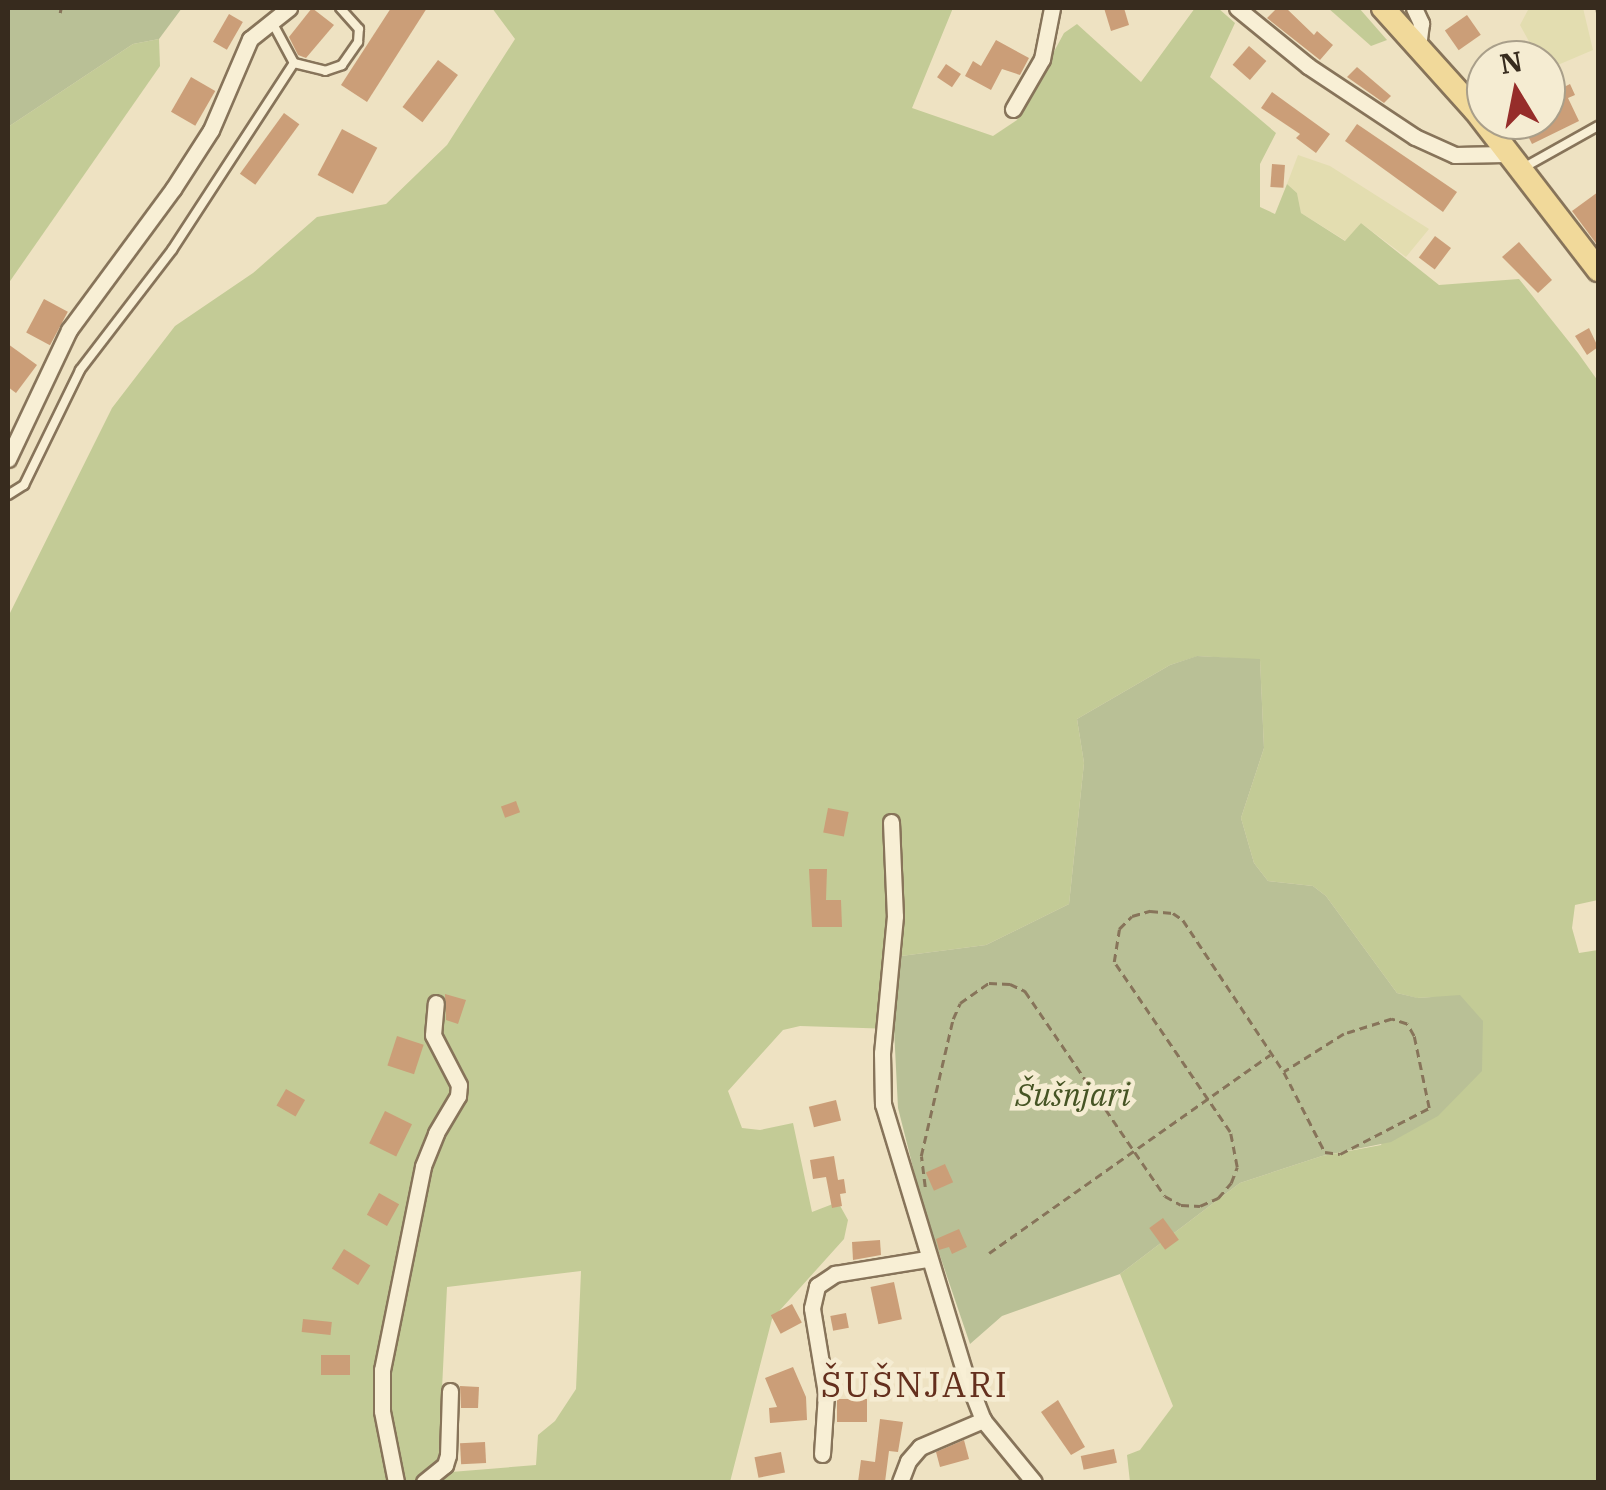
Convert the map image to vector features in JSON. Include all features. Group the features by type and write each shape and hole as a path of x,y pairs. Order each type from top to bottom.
{"main road":[{"path":"1382,8 1475,110 1598,270"}],"street":[{"path":"8,458 69,330 173,189 211,130 250,39 289,8"},
{"path":"1013,110 1042,59 1052,8"},
{"path":"1238,8 1308,66 1415,137 1456,154 1512,162"},
{"path":"1414,8 1421,24 1418,46"},
{"path":"890,822 894,916 882,1053 883,1104 927,1259 983,1420 1034,1482"},
{"path":"396,1482 381,1400 382,1370 424,1166 436,1133 458,1096 459,1085 434,1035 436,1003"},
{"path":"822,1454 826,1393 812,1308 817,1286 835,1274 927,1259"},
{"path":"424,1482 444,1465 448,1455 450,1391"},
{"path":"900,1482 908,1461 920,1447 983,1420"}],"lane":[{"path":"272,22 294,63 325,71 342,65 358,42 360,29 340,8"},
{"path":"8,494 24,485 80,370 194,220 294,63"},
{"path":"1512,162 1598,126"}],"path":[{"path":"1597,8 1598,14"},
{"path":"913,1214 929,1204 921,1156 953,1018 972,991 989,983 1010,984 1025,992 1152,1182 1181,1206 1200,1206 1218,1198 1231,1184 1237,1167 1236,1150 1209,1099 1119,974 1113,950 1118,929 1132,916 1150,911 1173,913 1182,920 1284,1072 1321,1147 1333,1155 1428,1108 1414,1036 1407,1024 1392,1020 1344,1034 1284,1072"},
{"path":"990,1254 1271,1055"}],"shaded area":[{"path":"1529,8 1583,8 1593,50 1566,61 1566,40 1528,40 1520,25"},
{"path":"1298,155 1330,166 1429,229 1406,257 1361,223 1346,241 1301,213 1297,193 1287,184"}],"green space":[{"path":"8,8 182,8 159,39 133,44 8,127"},
{"path":"492,8 953,8 912,108 993,136 1017,120 1064,33 1077,24 1141,82 1195,8 1218,8 1235,23 1210,77 1276,133 1260,164 1260,207 1275,214 1287,184 1297,193 1301,213 1345,241 1361,223 1439,285 1519,279 1578,353 1598,381 1598,900 1575,905 1572,928 1579,953 1598,950 1598,1482 1130,1482 1127,1455 1140,1450 1173,1406 1120,1274 1240,1183 1322,1156 1381,1145 1436,997 1397,993 1326,896 1313,886 1268,881 1254,863 1241,818 1264,748 1260,660 1198,656 1170,665 1077,719 1084,763 1069,904 986,945 901,956 894,1029 800,1026 783,1030 728,1091 742,1128 760,1130 793,1123 812,1212 838,1202 848,1220 844,1239 772,1319 730,1482 8,1482 8,617 112,408 175,326 253,273 317,217 386,204 447,145 515,39","holes":["581,1271 576,1389 555,1421 538,1435 536,1465 451,1472 439,1450 447,1287"]},
{"path":"1328,8 1359,8 1387,40 1371,46"},
{"path":"159,39 160,66 8,284 8,127 133,44"},
{"name":"Šušnjari","path":"1197,656 1260,659 1264,748 1241,818 1254,863 1268,881 1313,886 1326,896 1397,993 1418,998 1460,995 1483,1021 1482,1071 1438,1116 1391,1142 1322,1156 1240,1183 1120,1274 1002,1316 970,1344 922,1203 898,1108 894,1029 901,956 986,945 1069,904 1084,763 1077,719 1170,665"}],"building":[{"path":"312,8 334,25 306,58 298,55 289,37"},
{"path":"391,8 427,8 367,102 341,85"},
{"path":"1104,8 1124,8 1129,25 1111,31"},
{"path":"1277,8 1286,8 1314,35 1317,31 1333,45 1320,60 1267,18"},
{"path":"229,14 243,22 227,50 213,42"},
{"path":"1467,15 1481,35 1466,40 1459,50 1445,30"},
{"path":"996,40 1029,58 1020,75 1002,69 991,90 965,76 973,61 981,66"},
{"path":"1249,46 1266,61 1250,80 1233,65"},
{"path":"438,60 458,75 422,122 402,107"},
{"path":"946,64 961,74 952,87 937,77"},
{"path":"1357,67 1391,96 1384,103 1347,77"},
{"path":"191,77 215,91 195,126 171,112"},
{"path":"1570,84 1575,95 1568,98 1579,121 1566,127 1566,86"},
{"path":"1272,92 1330,134 1316,153 1296,138 1300,134 1261,108"},
{"path":"284,113 299,124 255,185 240,174"},
{"path":"1357,124 1457,192 1443,212 1345,141"},
{"path":"342,129 377,148 353,194 318,175"},
{"path":"1272,164 1285,165 1283,188 1270,187"},
{"path":"1598,192 1598,246 1572,211"},
{"path":"1435,236 1451,248 1435,270 1419,258"},
{"path":"1519,242 1552,280 1538,293 1502,257"},
{"path":"44,299 68,312 50,345 26,333"},
{"path":"1589,328 1598,347 1587,355 1575,336"},
{"path":"8,344 37,365 16,393 8,387"},
{"path":"516,801 520,812 505,818 501,806"},
{"path":"828,808 849,812 844,837 823,833"},
{"path":"809,869 827,869 826,900 841,900 842,927 812,927"},
{"path":"445,994 466,1000 458,1024 446,1020"},
{"path":"397,1036 424,1045 414,1074 387,1065"},
{"path":"286,1089 305,1100 296,1116 276,1105"},
{"path":"836,1100 841,1120 814,1127 809,1107"},
{"path":"385,1111 412,1124 396,1157 369,1143"},
{"path":"834,1156 838,1180 844,1179 846,1193 840,1194 842,1206 832,1208 826,1177 813,1179 810,1160"},
{"path":"945,1164 953,1182 934,1191 926,1173"},
{"path":"379,1193 399,1204 387,1226 367,1215"},
{"path":"1163,1218 1179,1240 1165,1250 1149,1228"},
{"path":"959,1229 967,1247 952,1254 949,1247 939,1250 936,1239"},
{"path":"880,1240 881,1255 853,1260 852,1242"},
{"path":"344,1249 370,1265 358,1285 332,1269"},
{"path":"894,1282 902,1319 878,1324 871,1287"},
{"path":"792,1304 802,1323 781,1334 771,1315"},
{"path":"846,1313 849,1328 833,1331 830,1316"},
{"path":"303,1319 332,1322 330,1335 302,1332"},
{"path":"321,1355 350,1355 350,1375 321,1375"},
{"path":"793,1367 806,1397 807,1420 770,1423 769,1408 777,1407 765,1378"},
{"path":"460,1386 479,1387 478,1408 461,1408"},
{"path":"837,1399 867,1399 867,1422 837,1422"},
{"path":"1058,1400 1085,1447 1071,1455 1041,1412"},
{"path":"880,1419 903,1422 898,1452 889,1451 885,1482 858,1482 861,1460 875,1462"},
{"path":"964,1440 969,1459 940,1467 936,1452"},
{"path":"485,1442 486,1463 461,1464 460,1443"},
{"path":"1114,1449 1117,1463 1084,1470 1081,1456"},
{"path":"781,1452 785,1473 759,1478 754,1457"}],"district":[{"name":"ŠUŠNJARI","path":"915,1384"}]}
